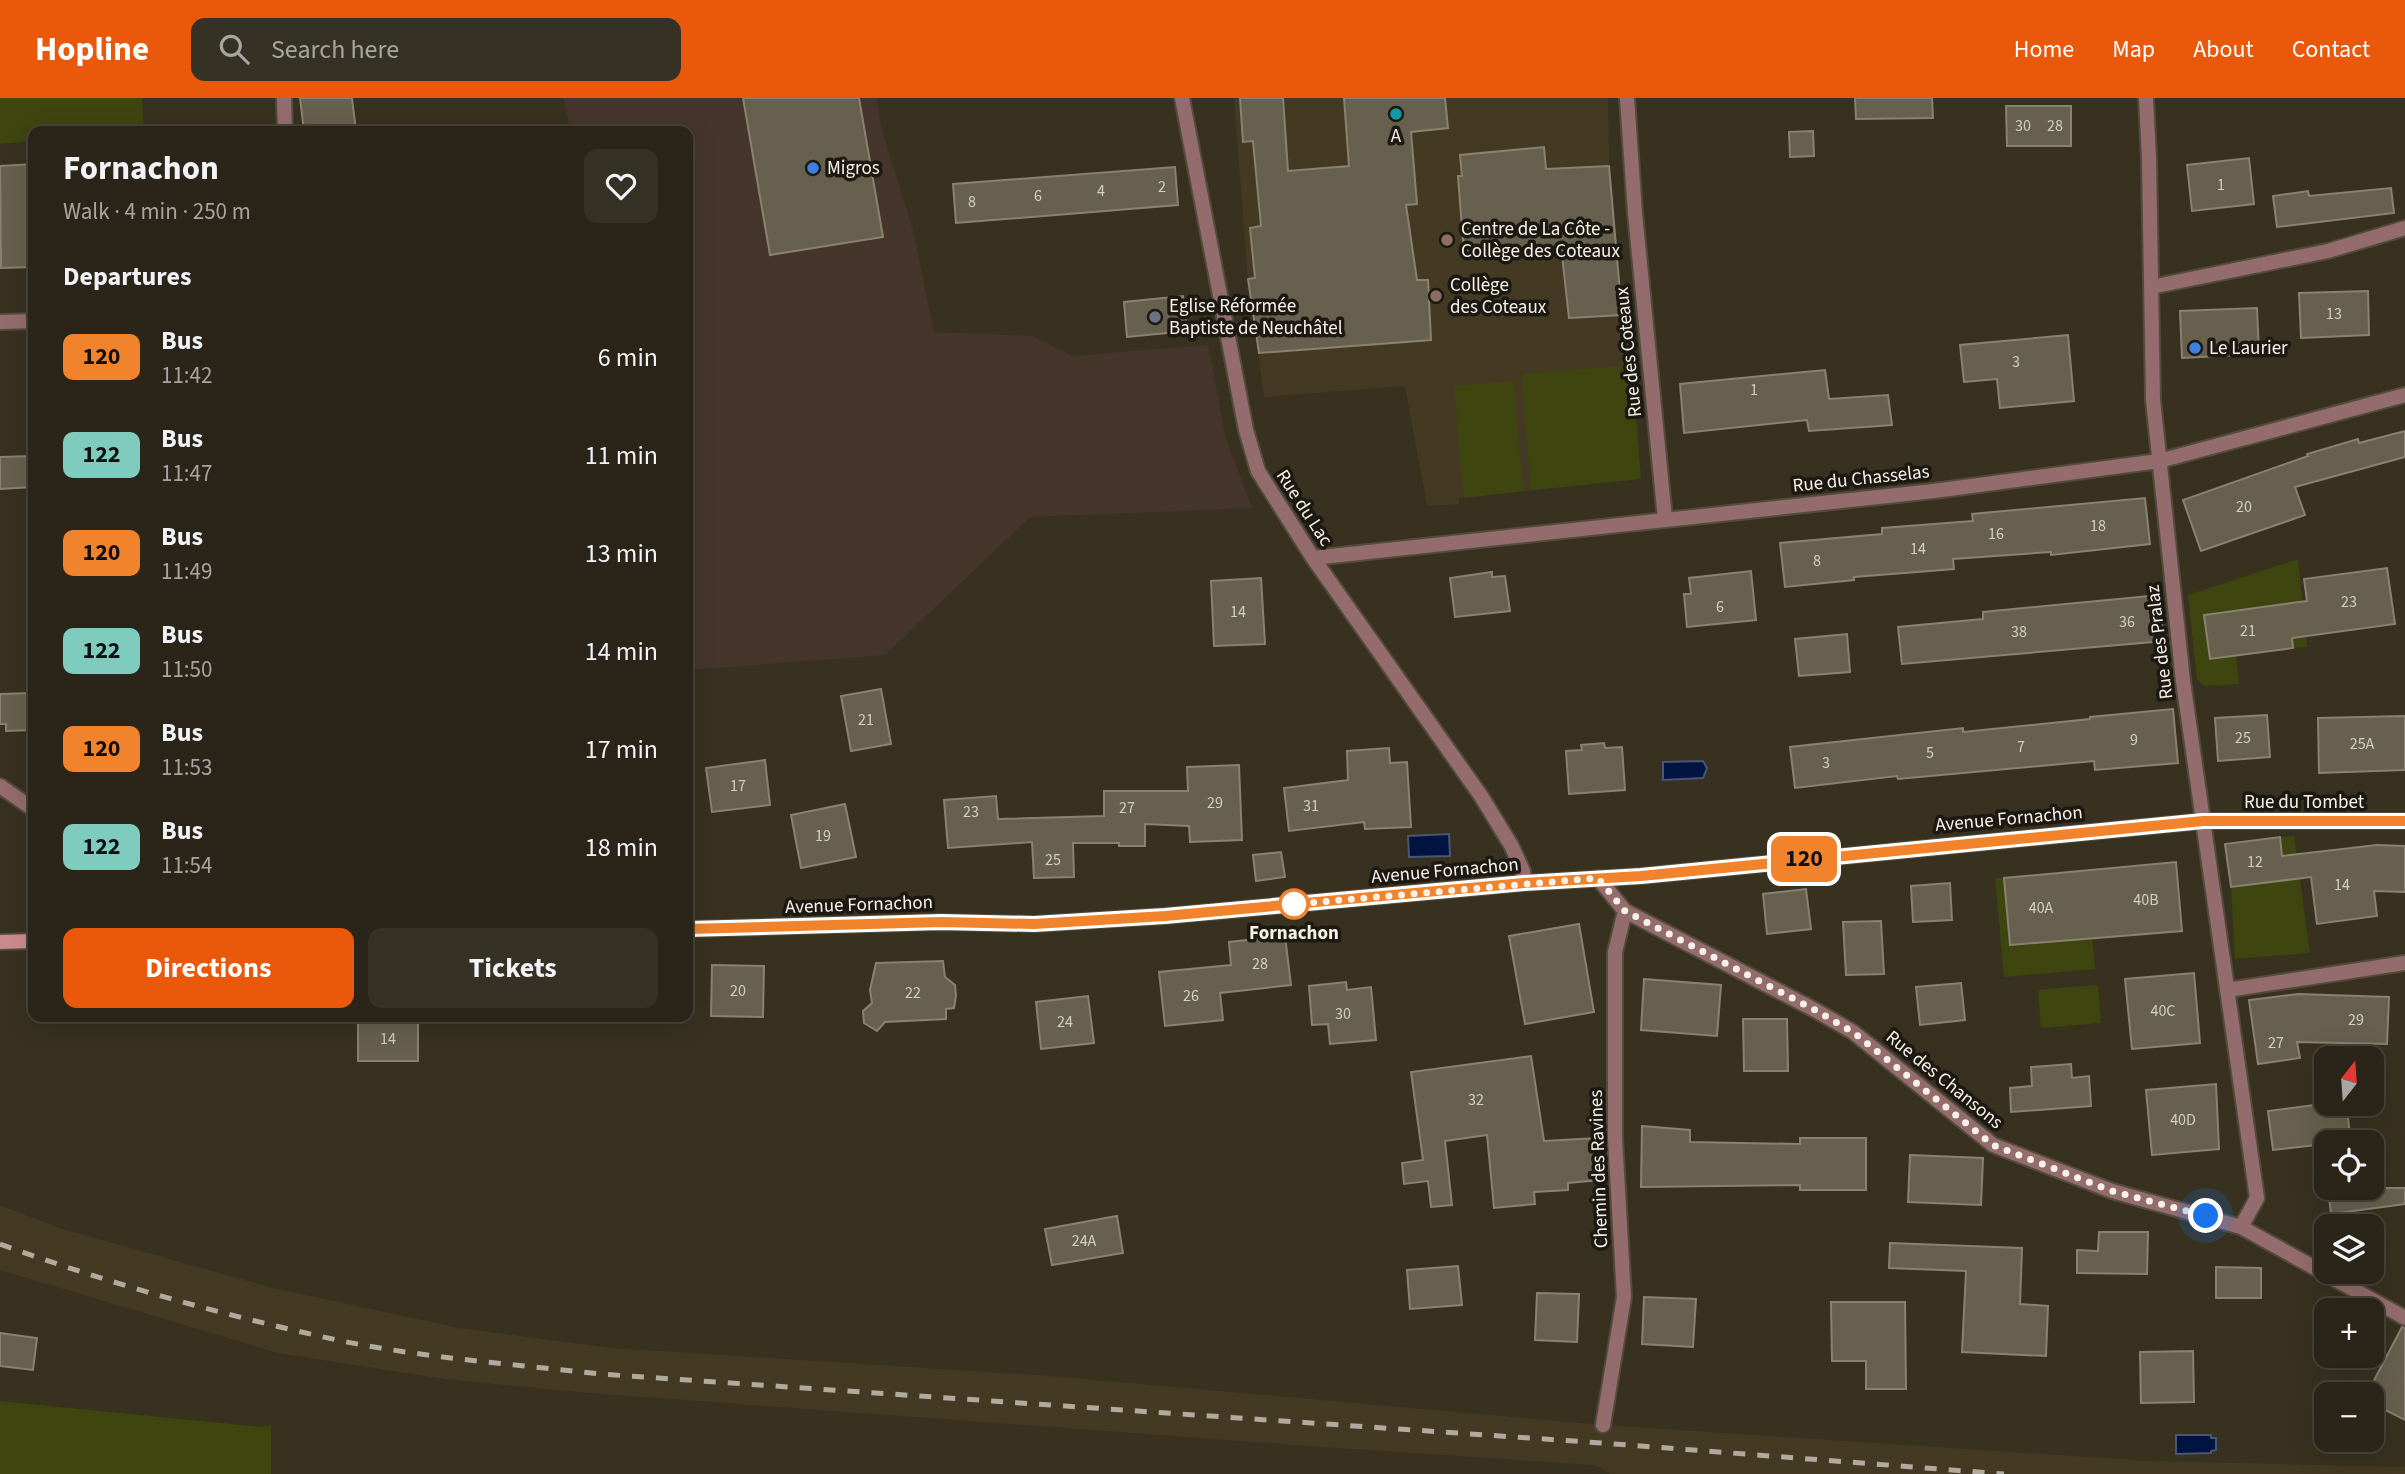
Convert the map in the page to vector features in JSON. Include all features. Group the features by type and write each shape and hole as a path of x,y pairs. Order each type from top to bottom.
{"street":[{"path":"284,98 285,126"},
{"name":"Rue du Lac","path":"1182,98 1246,430 1258,471 1312,558 1481,796 1511,845 1523,871 1524,883"},
{"name":"Rue des Coteaux","path":"1627,98 1634,213 1665,519"},
{"name":"Rue des Pralaz","path":"2146,98 2153,401 2186,700 2257,1198 2241,1227"},
{"path":"2151,287 2328,251 2405,228"},
{"path":"0,321 28,321"},
{"name":"Rue du Chasselas","path":"1312,558 1934,491 2159,461 2405,395"},
{"path":"0,786 28,806"},
{"name":"Avenue Fornachon","path":"693,929 941,922 1034,924 1165,916 2203,821"},
{"name":"Rue du Tombet","path":"2203,821 2405,821"},
{"name":"Rue des Chansons","path":"1598,878 1625,911 1853,1032 1993,1145 2112,1191 2241,1227 2405,1318"},
{"name":"Chemin des Ravines","path":"1603,1425 1623,1297 1615,1138 1615,952 1625,911"},
{"path":"0,942 28,941"},
{"path":"2227,990 2405,963"}],"shaded area":[{"path":"564,98 877,98 881,127 913,230 934,332 1033,336 1073,356 1208,345 1226,439 1252,508 1030,517 885,655 693,670 693,126 569,126"},
{"name":"Collège des Coteaux","path":"1234,98 1608,98 1609,166 1622,314 1627,314 1641,479 1459,498 1459,504 1427,506 1405,386 1264,397 1248,279"},
{"path":"0,1205 59,1228 273,1288 459,1328 612,1348 1050,1376 1603,1425 2148,1461 2405,1467 2405,1474 1611,1474 1595,1465 577,1392 445,1379 278,1353 0,1270"}],"green space":[{"path":"0,98 142,98 144,126 28,126 28,141 0,144"},
{"path":"1632,365 1641,479 1531,490 1522,374"},
{"path":"1513,381 1523,491 1464,498 1454,386"},
{"path":"2298,559 2307,647 2293,648 2286,604 2204,615 2210,658 2236,655 2239,684 2205,686 2197,680 2188,595"},
{"path":"2294,836 2310,953 2235,959 2231,887 2285,881 2280,837"},
{"path":"2086,871 2095,969 2004,977 1995,878 2004,878 2010,945 2078,939"},
{"path":"2098,985 2101,1023 2041,1028 2038,990"},
{"path":"0,1401 261,1427 271,1425 271,1474 0,1474"}],"water":[{"path":"1703,761 1707,768 1703,778 1663,780 1663,762"},
{"path":"1449,834 1450,856 1409,857 1408,836"},
{"path":"2176,1435 2211,1435 2211,1438 2216,1438 2216,1450 2211,1453 2176,1454"}],"building":[{"path":"300,98 352,98 355,126 303,126"},
{"name":"Migros","path":"743,98 859,98 883,237 770,255"},
{"path":"1240,98 1283,98 1288,171 1349,166 1344,98 1445,98 1448,128 1411,132 1417,204 1406,205 1417,280 1428,280 1431,340 1259,353 1248,279 1255,278 1250,228 1261,226 1253,141 1243,142"},
{"path":"1855,98 1932,98 1933,118 1856,119"},
{"path":"2006,106 2071,106 2071,146 2007,146"},
{"path":"1813,131 1814,156 1790,157 1789,132"},
{"path":"1544,147 1546,169 1609,166 1622,315 1569,318 1561,246 1464,254 1458,176 1462,176 1460,155"},
{"path":"2249,158 2254,204 2192,211 2187,165"},
{"path":"28,164 28,267 1,268 0,166"},
{"path":"1175,167 1178,205 956,223 953,184"},
{"path":"2391,188 2394,213 2277,227 2273,196 2308,191 2309,196"},
{"path":"2368,291 2369,335 2301,338 2299,293"},
{"name":"Eglise Réformée Baptiste de Neuchâtel","path":"1183,296 1187,331 1127,337 1124,302"},
{"path":"2257,308 2259,354 2182,358 2180,311"},
{"path":"2068,335 2074,401 2000,408 1997,379 1964,382 1960,345"},
{"path":"1825,370 1829,399 1888,395 1892,425 1809,431 1807,420 1684,433 1680,384"},
{"path":"2405,431 2405,457 2295,487 2305,515 2201,551 2183,500 2308,456 2307,454 2358,439 2359,443"},
{"path":"28,456 28,487 0,489 0,457"},
{"path":"2145,498 2150,544 2051,555 2051,552 1953,559 1954,569 1854,577 1854,580 1785,587 1780,543 1882,534 1882,528 1973,521 1972,514"},
{"path":"2387,568 2395,624 2292,638 2293,648 2210,659 2204,615 2307,601 2304,579"},
{"path":"1751,571 1756,620 1687,627 1684,594 1691,594 1689,578"},
{"path":"1492,572 1492,577 1505,576 1510,611 1455,617 1450,578"},
{"path":"1261,578 1265,644 1214,646 1211,581"},
{"path":"2159,595 2164,641 1902,664 1898,627 1983,619 1983,612"},
{"path":"1847,634 1850,672 1799,676 1795,639"},
{"path":"881,689 891,744 851,751 841,696"},
{"path":"28,693 28,730 6,731 6,724 0,724 0,694"},
{"path":"2173,709 2178,763 2095,770 2094,761 1898,779 1897,776 1795,788 1790,747 1963,728 1963,732"},
{"path":"2267,715 2270,757 2218,761 2215,718"},
{"path":"2405,716 2405,770 2319,773 2318,718"},
{"path":"1604,743 1605,748 1622,747 1625,790 1569,794 1566,751 1582,750 1581,745"},
{"path":"1389,748 1390,763 1407,762 1411,827 1365,829 1364,822 1289,831 1284,788 1348,780 1347,751"},
{"path":"765,760 770,805 712,812 706,768"},
{"path":"1239,765 1242,840 1190,842 1189,826 1145,824 1145,846 1073,843 1074,877 1034,878 1032,842 948,848 944,800 996,796 998,819 1104,816 1104,791 1188,791 1187,767"},
{"path":"845,804 856,857 801,868 791,815"},
{"path":"2280,837 2282,856 2377,845 2405,846 2405,892 2374,891 2377,916 2317,924 2311,877 2231,887 2225,844"},
{"path":"1281,852 1285,877 1256,881 1253,855"},
{"path":"2176,862 2182,931 2010,945 2004,878"},
{"path":"1950,883 1952,920 1913,922 1911,886"},
{"path":"1806,889 1811,929 1767,934 1763,894"},
{"path":"1881,921 1884,974 1846,975 1843,922"},
{"path":"1579,924 1594,1012 1525,1024 1509,936"},
{"path":"1285,936 1291,985 1220,993 1223,1020 1165,1026 1159,972 1231,965 1229,942"},
{"path":"943,961 945,977 955,985 956,996 954,1008 946,1009 946,1019 885,1022 877,1031 864,1023 863,1011 872,1003 870,990 876,963"},
{"path":"712,965 764,966 763,1017 711,1016"},
{"path":"2194,973 2200,1043 2132,1049 2125,979"},
{"path":"1644,979 1721,985 1717,1036 1641,1030"},
{"path":"1346,982 1347,990 1371,987 1376,1040 1330,1044 1328,1024 1312,1025 1309,986"},
{"path":"1961,983 1965,1020 1920,1025 1916,987"},
{"path":"2298,994 2389,997 2387,1044 2297,1042 2300,1058 2258,1064 2249,1000"},
{"path":"1088,996 1094,1043 1041,1049 1036,1002"},
{"path":"1743,1019 1787,1019 1788,1071 1744,1071"},
{"path":"358,1022 418,1022 418,1061 358,1061"},
{"path":"1531,1056 1544,1141 1597,1138 1600,1180 1568,1183 1568,1190 1534,1192 1535,1204 1494,1208 1487,1135 1445,1141 1452,1205 1431,1207 1428,1181 1404,1184 1402,1163 1423,1160 1411,1072"},
{"path":"2071,1064 2072,1078 2089,1076 2091,1106 2011,1112 2010,1088 2032,1086 2031,1067"},
{"path":"2216,1084 2219,1149 2152,1155 2146,1090"},
{"path":"2314,1105 2314,1116 2348,1116 2350,1130 2314,1130 2314,1145 2273,1150 2268,1111"},
{"path":"1642,1126 1690,1130 1690,1142 1800,1144 1800,1138 1866,1138 1866,1190 1800,1190 1800,1185 1641,1187"},
{"path":"1910,1155 1983,1158 1981,1205 1908,1202"},
{"path":"2384,1188 2405,1188 2405,1204 2331,1214 2329,1200 2384,1200"},
{"path":"1117,1216 1123,1253 1052,1265 1045,1229"},
{"path":"2099,1232 2148,1232 2147,1274 2077,1273 2077,1250 2098,1251"},
{"path":"1890,1243 2022,1248 2020,1304 2048,1306 2046,1356 1962,1352 1966,1271 1889,1268"},
{"path":"1458,1266 1462,1305 1410,1309 1407,1270"},
{"path":"2216,1267 2261,1268 2261,1298 2216,1298"},
{"path":"1537,1293 1579,1294 1577,1342 1535,1340"},
{"path":"1644,1297 1696,1299 1693,1347 1642,1344"},
{"path":"1831,1302 1905,1302 1906,1389 1866,1389 1866,1361 1832,1361"},
{"path":"2402,1327 2405,1328 2405,1420 2384,1410 2384,1382 2373,1382 2380,1368 2384,1368 2384,1361"},
{"path":"0,1333 37,1338 33,1370 0,1366"},
{"path":"2193,1351 2194,1402 2141,1403 2140,1352"}],"railway":[{"path":"0,1244 167,1298 252,1320 337,1340 468,1360 600,1374 1602,1443 2004,1474"}],"bus line":[{"name":"120","path":"693,929 941,922 1034,924 1165,916 1524,883 1641,876 2203,821 2405,821"}],"place":[{"name":"A","path":"1396,114"},
{"name":"Migros","path":"813,168"},
{"name":"Centre de La Côte - Collège des Coteaux","path":"1447,240"},
{"name":"Collège des Coteaux","path":"1436,296"},
{"name":"Eglise Réformée Baptiste de Neuchâtel","path":"1155,317"},
{"name":"Le Laurier","path":"2195,348"},
{"name":"Fornachon","path":"1294,904"}],"route":[{"path":"1294,904 1285,905 1598,878 1625,911 1853,1032 1993,1145 2112,1191 2206,1216"}]}
